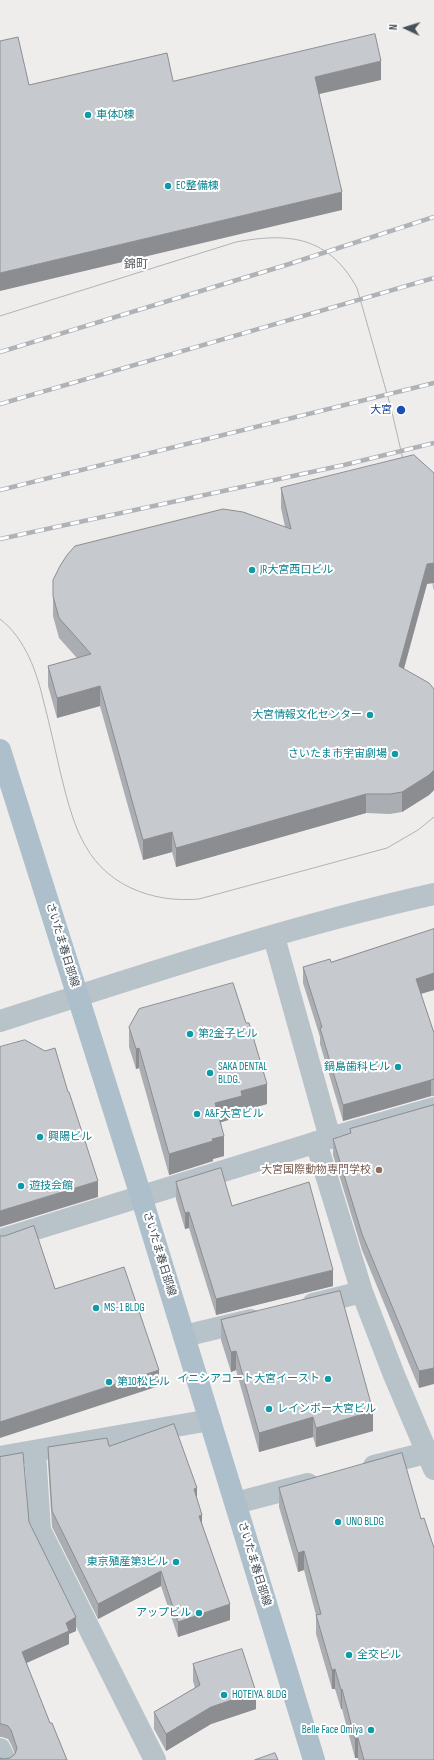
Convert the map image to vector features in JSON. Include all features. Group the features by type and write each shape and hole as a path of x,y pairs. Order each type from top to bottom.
{"main road":[{"name":"さいたま春日部線","path":"0,750 141,1196 314,1760"}],"street":[{"path":"0,1021 234,947 380,906 434,894"},
{"path":"274,937 323,1140 362,1292 394,1375 432,1457 358,1470"},
{"path":"0,1240 323,1140 434,1108"},
{"path":"292,1309 362,1292"},
{"path":"184,1336 269,1315"},
{"path":"0,1457 210,1420"},
{"path":"35,1450 40,1530 155,1760"},
{"path":"236,1503 327,1479"},
{"path":"0,1749 4,1760"}],"building":[{"path":"375,34 381,61 315,77 342,192 0,273 0,41 18,37 29,85 167,53 173,81"},
{"path":"414,455 434,473 434,563 427,564 399,666 429,683 434,689 434,770 429,775 402,792 390,794 366,794 176,848 172,832 143,840 100,686 57,698 48,666 91,654 59,618 53,596 53,580 67,555 75,546 223,509 243,512 291,529 281,488"},
{"path":"434,929 434,973 416,979 434,1033 434,1079 343,1105 320,1028 322,1027 303,967 330,959 331,962"},
{"path":"233,983 246,1023 249,1023 267,1084 241,1091 242,1096 215,1103 224,1136 212,1139 213,1141 169,1154 139,1048 136,1049 129,1027 139,1009"},
{"path":"25,1040 45,1051 55,1048 98,1181 0,1211 0,1047"},
{"path":"434,1105 434,1368 419,1371 362,1234 333,1139 351,1133 350,1129"},
{"path":"221,1168 232,1206 309,1182 333,1270 216,1299 189,1212 185,1213 176,1182"},
{"path":"34,1226 55,1289 124,1267 159,1370 0,1422 0,1236"},
{"path":"340,1291 373,1411 316,1428 313,1417 259,1433 236,1351 231,1352 221,1320"},
{"path":"174,1424 197,1488 194,1489 202,1515 199,1516 230,1604 178,1622 161,1571 98,1604 52,1511 48,1447 107,1438 109,1446"},
{"path":"23,1453 29,1522 76,1617 66,1623 69,1631 22,1652 50,1723 52,1723 67,1760 0,1760 0,1758 10,1758 15,1754 17,1748 11,1730 8,1726 0,1724 0,1457"},
{"path":"402,1453 421,1519 424,1518 434,1548 434,1760 364,1760 358,1738 355,1739 342,1689 341,1690 335,1669 332,1670 316,1615 321,1614 304,1551 298,1553 279,1488"},
{"path":"242,1649 256,1692 211,1707 166,1734 154,1712 200,1685 193,1664"},
{"path":"275,1753 278,1760 255,1760"}],"tram line":[{"path":"0,316 236,242 274,238 306,242 321,248 334,258 346,271 357,288 391,408 405,468"},
{"path":"430,571 434,589"},
{"path":"0,619 9,627 24,646 34,669 69,806 82,839 90,854 101,867 114,878 131,888 164,898 181,900 199,899 387,848 418,830 434,817"}],"railway":[{"path":"0,352 283,266 434,217"},
{"path":"0,404 434,278"},
{"path":"0,490 434,383"},
{"path":"0,539 344,465 434,443"}],"place":[{"name":"車体D棟","path":"88,115"},
{"name":"EC整備棟","path":"168,186"},
{"name":"大宮","path":"401,410"},
{"name":"JR大宮西口ビル","path":"252,570"},
{"name":"大宮情報文化センター","path":"370,715"},
{"name":"さいたま市宇宙劇場","path":"395,754"},
{"name":"第2金子ビル","path":"190,1034"},
{"name":"鍋島歯科ビル","path":"398,1067"},
{"name":"SAKA DENTAL BLDG.","path":"210,1073"},
{"name":"A&F大宮ビル","path":"197,1114"},
{"name":"興陽ビル","path":"40,1137"},
{"name":"大宮国際動物専門学校","path":"379,1170"},
{"name":"遊技会館","path":"21,1186"},
{"name":"MS-1 BLDG","path":"96,1308"},
{"name":"イニシアコート大宮イースト","path":"328,1379"},
{"name":"第10松ビル","path":"109,1382"},
{"name":"レインボー大宮ビル","path":"269,1409"},
{"name":"UNO BLDG","path":"338,1522"},
{"name":"東京殖産第3ビル","path":"176,1562"},
{"name":"アップビル","path":"199,1613"},
{"name":"全交ビル","path":"349,1655"},
{"name":"HOTEIYA. BLDG","path":"224,1695"},
{"name":"Belle Face Omiya","path":"371,1730"}],"district":[{"name":"錦町","path":"136,265"}]}
